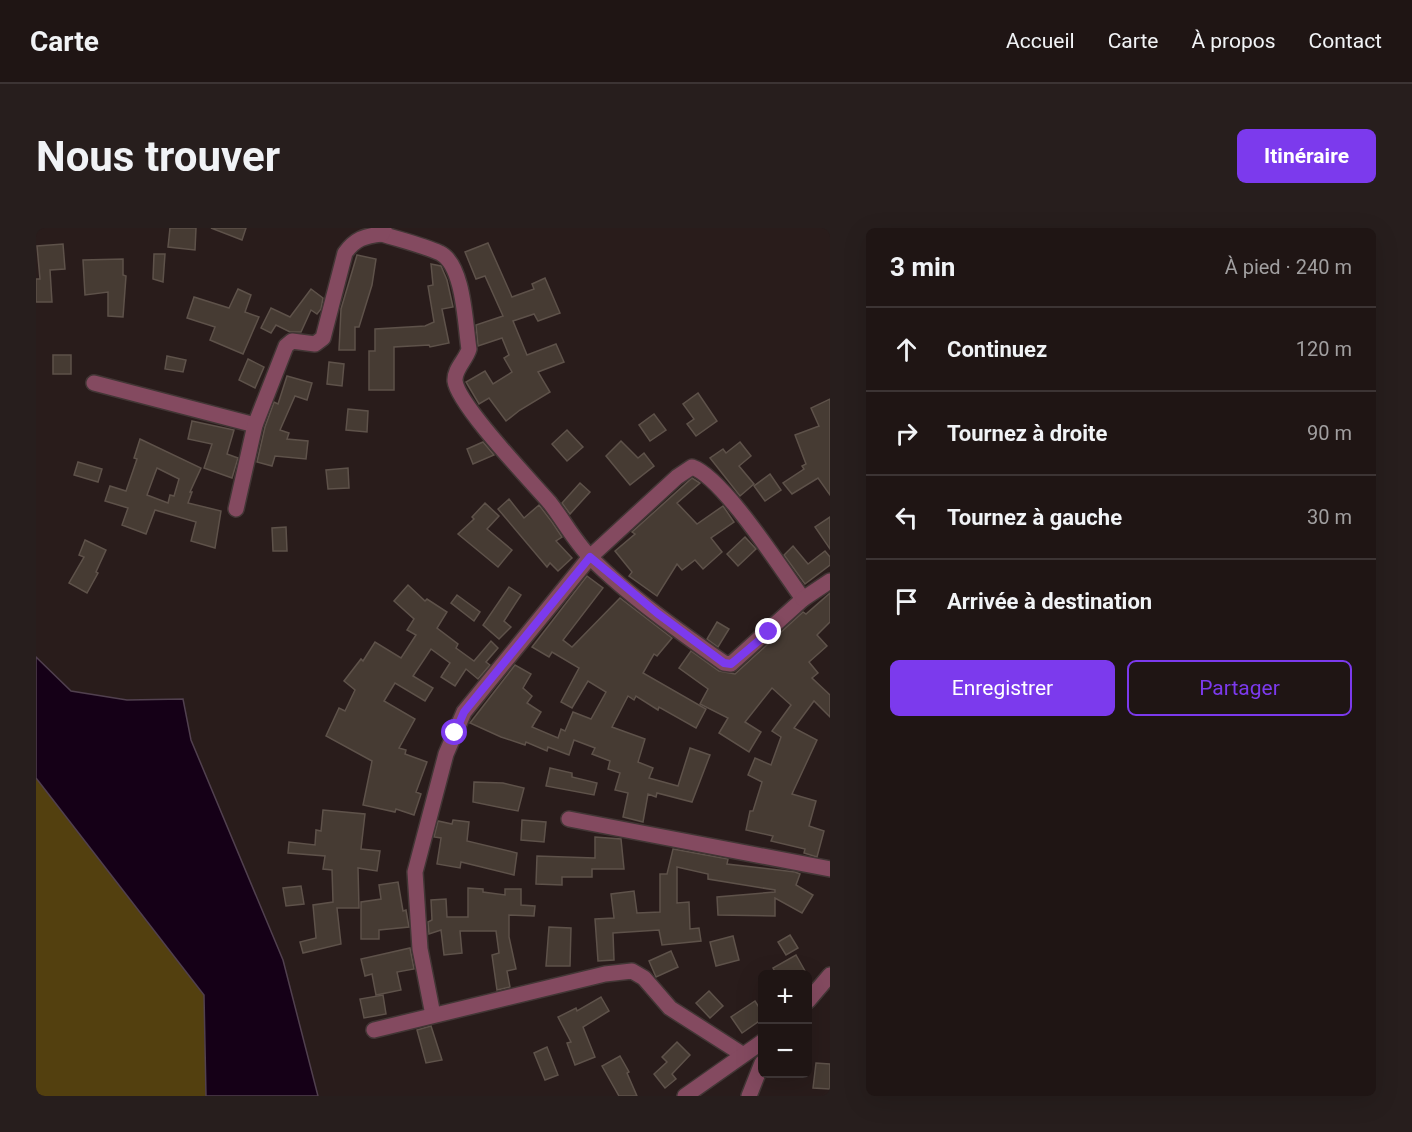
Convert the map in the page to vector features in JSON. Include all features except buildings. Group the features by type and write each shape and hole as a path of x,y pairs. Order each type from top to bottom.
{"street":[{"path":"236,509 255,425 286,346 292,341 315,344 323,338 345,253 352,243 365,236 383,231 441,254 452,263 459,283 469,349 455,380 459,393 495,440 551,504 590,557 657,613 724,663 731,664 803,600 830,581"},
{"path":"94,383 255,425"},
{"path":"433,1015 420,949 415,872 446,754 464,712 590,557 677,477 692,467 703,471 748,522 803,600"},
{"path":"569,819 830,869"},
{"path":"374,1030 605,974 632,971 644,978 670,1008 742,1054"},
{"path":"812,995 830,975"},
{"path":"685,1096 758,1044"},
{"path":"750,1096 758,1074"}],"shaded area":[{"path":"36,657 71,691 127,700 183,699 191,740 283,960 318,1096 206,1096 204,995 36,778"},
{"path":"36,778 204,995 206,1096 36,1096"}],"route":[{"path":"455,733 464,712 590,557 657,613 724,663 731,664 769,632"}]}
